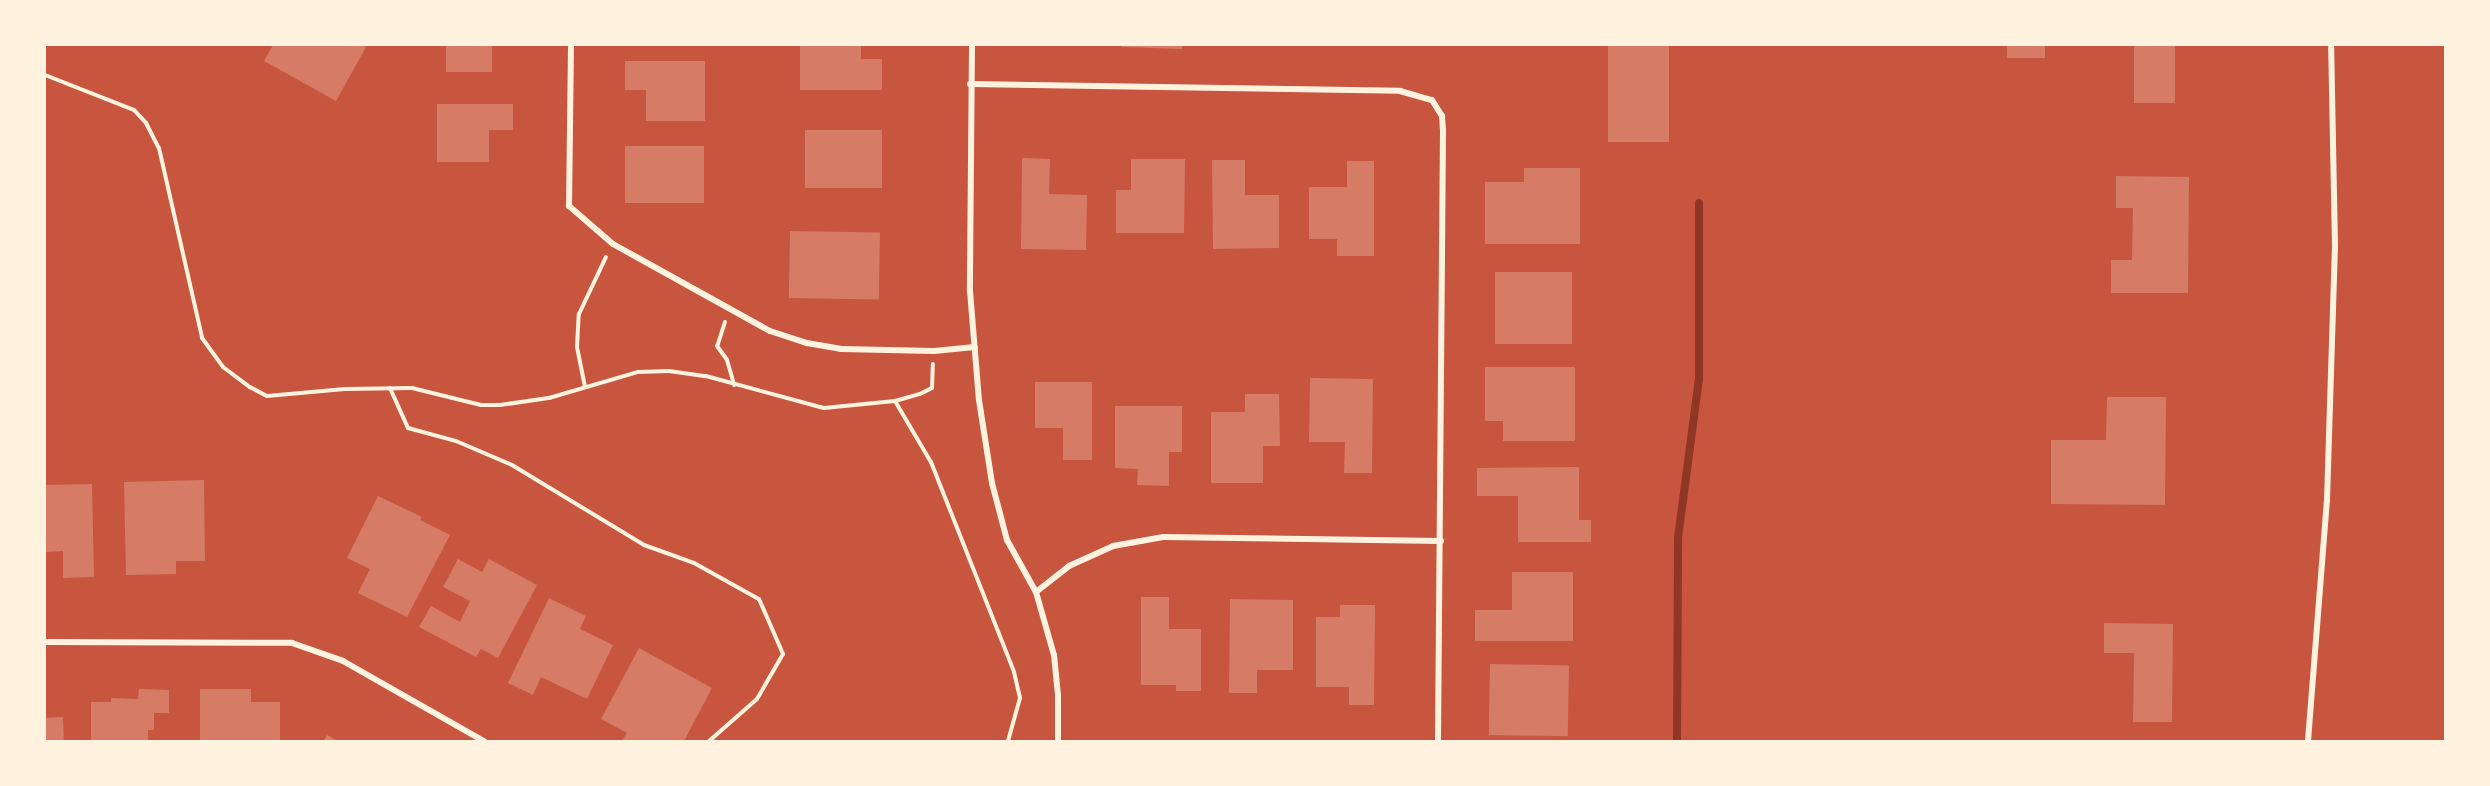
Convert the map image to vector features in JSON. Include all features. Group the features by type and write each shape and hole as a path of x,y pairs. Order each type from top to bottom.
{"street":[{"path":"571,45 569,206 613,244 770,331 807,343 841,350 934,351 975,347"},
{"path":"972,45 970,291 979,400 992,483 1007,540 1036,592 1054,655 1058,695 1058,741"},
{"path":"2308,741 2327,500 2335,247 2331,45"},
{"path":"970,84 1400,91 1432,100 1442,116 1443,130 1438,741"},
{"path":"1036,592 1069,566 1113,546 1163,537 1441,541"},
{"path":"45,642 292,643 343,661 484,741"}],"path":[{"path":"45,75 134,110 146,123 159,148 202,339 222,366 250,387 276,397 345,389 412,388 481,405 500,405 549,398 638,372 669,371 706,376 824,408 895,401 932,388 934,351"},
{"path":"585,387 577,347 579,314 591,284 613,244"},
{"path":"729,308 717,346 727,360 734,385"},
{"path":"390,388 408,428 456,441 512,465 644,545 694,563 759,599 783,654 757,699 709,741"},
{"path":"895,401 931,462 1014,672 1020,698 1008,741"}],"building":[{"path":"273,45 361,45 366,47 336,101 264,61"},
{"path":"446,45 492,45 492,72 446,72"},
{"path":"800,45 861,45 861,59 882,59 882,90 800,90"},
{"path":"1122,45 1182,45 1182,49 1122,47"},
{"path":"1608,45 1669,45 1669,142 1608,142"},
{"path":"2007,45 2045,45 2045,58 2007,58"},
{"path":"2134,45 2175,45 2175,103 2134,103"},
{"path":"625,61 705,61 705,121 646,121 646,90 625,90"},
{"path":"437,104 513,104 513,130 489,130 489,162 437,162"},
{"path":"805,130 882,130 882,188 805,188"},
{"path":"625,146 704,146 704,203 625,203"},
{"path":"1022,158 1050,159 1049,194 1087,195 1086,250 1021,249"},
{"path":"1131,159 1185,159 1184,233 1116,233 1116,190 1131,190"},
{"path":"1212,160 1245,160 1245,195 1279,195 1279,248 1213,249"},
{"path":"1347,161 1374,161 1374,256 1337,256 1337,239 1309,239 1309,187 1347,187"},
{"path":"1524,168 1580,168 1580,244 1485,244 1485,182 1524,182"},
{"path":"2116,176 2189,177 2188,293 2111,293 2111,260 2132,260 2133,208 2116,208"},
{"path":"790,231 880,233 879,300 789,298"},
{"path":"1495,272 1572,272 1572,344 1495,344"},
{"path":"1485,367 1575,367 1575,441 1503,441 1503,421 1485,421"},
{"path":"1310,378 1373,379 1372,473 1344,473 1345,442 1309,442"},
{"path":"1035,382 1092,382 1092,460 1063,460 1063,428 1035,428"},
{"path":"1245,394 1279,394 1280,446 1263,446 1263,483 1211,483 1211,412 1245,412"},
{"path":"2107,397 2166,397 2165,505 2051,504 2051,440 2106,440"},
{"path":"1115,406 1182,406 1182,452 1169,452 1169,486 1137,485 1138,469 1115,468"},
{"path":"1579,467 1579,520 1591,520 1591,542 1518,542 1518,496 1477,496 1477,468"},
{"path":"204,480 205,561 176,561 176,574 126,575 124,482"},
{"path":"92,484 94,577 63,578 63,551 45,552 45,485"},
{"path":"378,496 422,517 420,520 450,535 407,617 358,593 370,569 347,558"},
{"path":"458,559 482,572 489,559 537,585 498,658 481,649 476,657 419,627 431,606 460,622 470,601 443,587"},
{"path":"1512,572 1573,572 1573,641 1475,641 1475,610 1512,610"},
{"path":"1141,597 1169,597 1169,629 1201,629 1201,691 1176,691 1176,685 1141,685"},
{"path":"549,598 586,616 580,629 613,645 587,699 541,677 533,695 508,683"},
{"path":"1230,599 1293,600 1293,670 1257,670 1257,693 1229,693"},
{"path":"1340,605 1375,605 1374,705 1349,705 1349,687 1316,687 1316,617 1340,617"},
{"path":"2104,623 2173,624 2172,722 2133,722 2134,653 2104,653"},
{"path":"639,648 712,688 684,741 622,741 627,733 601,719"},
{"path":"1490,664 1569,665 1568,736 1489,735"},
{"path":"139,689 169,690 169,713 154,713 154,730 148,730 148,741 91,741 91,702 111,702 111,698 138,699"},
{"path":"200,689 251,689 251,702 280,702 280,741 200,741"},
{"path":"63,717 64,741 46,741 45,718"},
{"path":"327,735 338,741 324,741"}],"waterway":[{"path":"1677,741 1678,538 1699,378 1699,203"}]}
